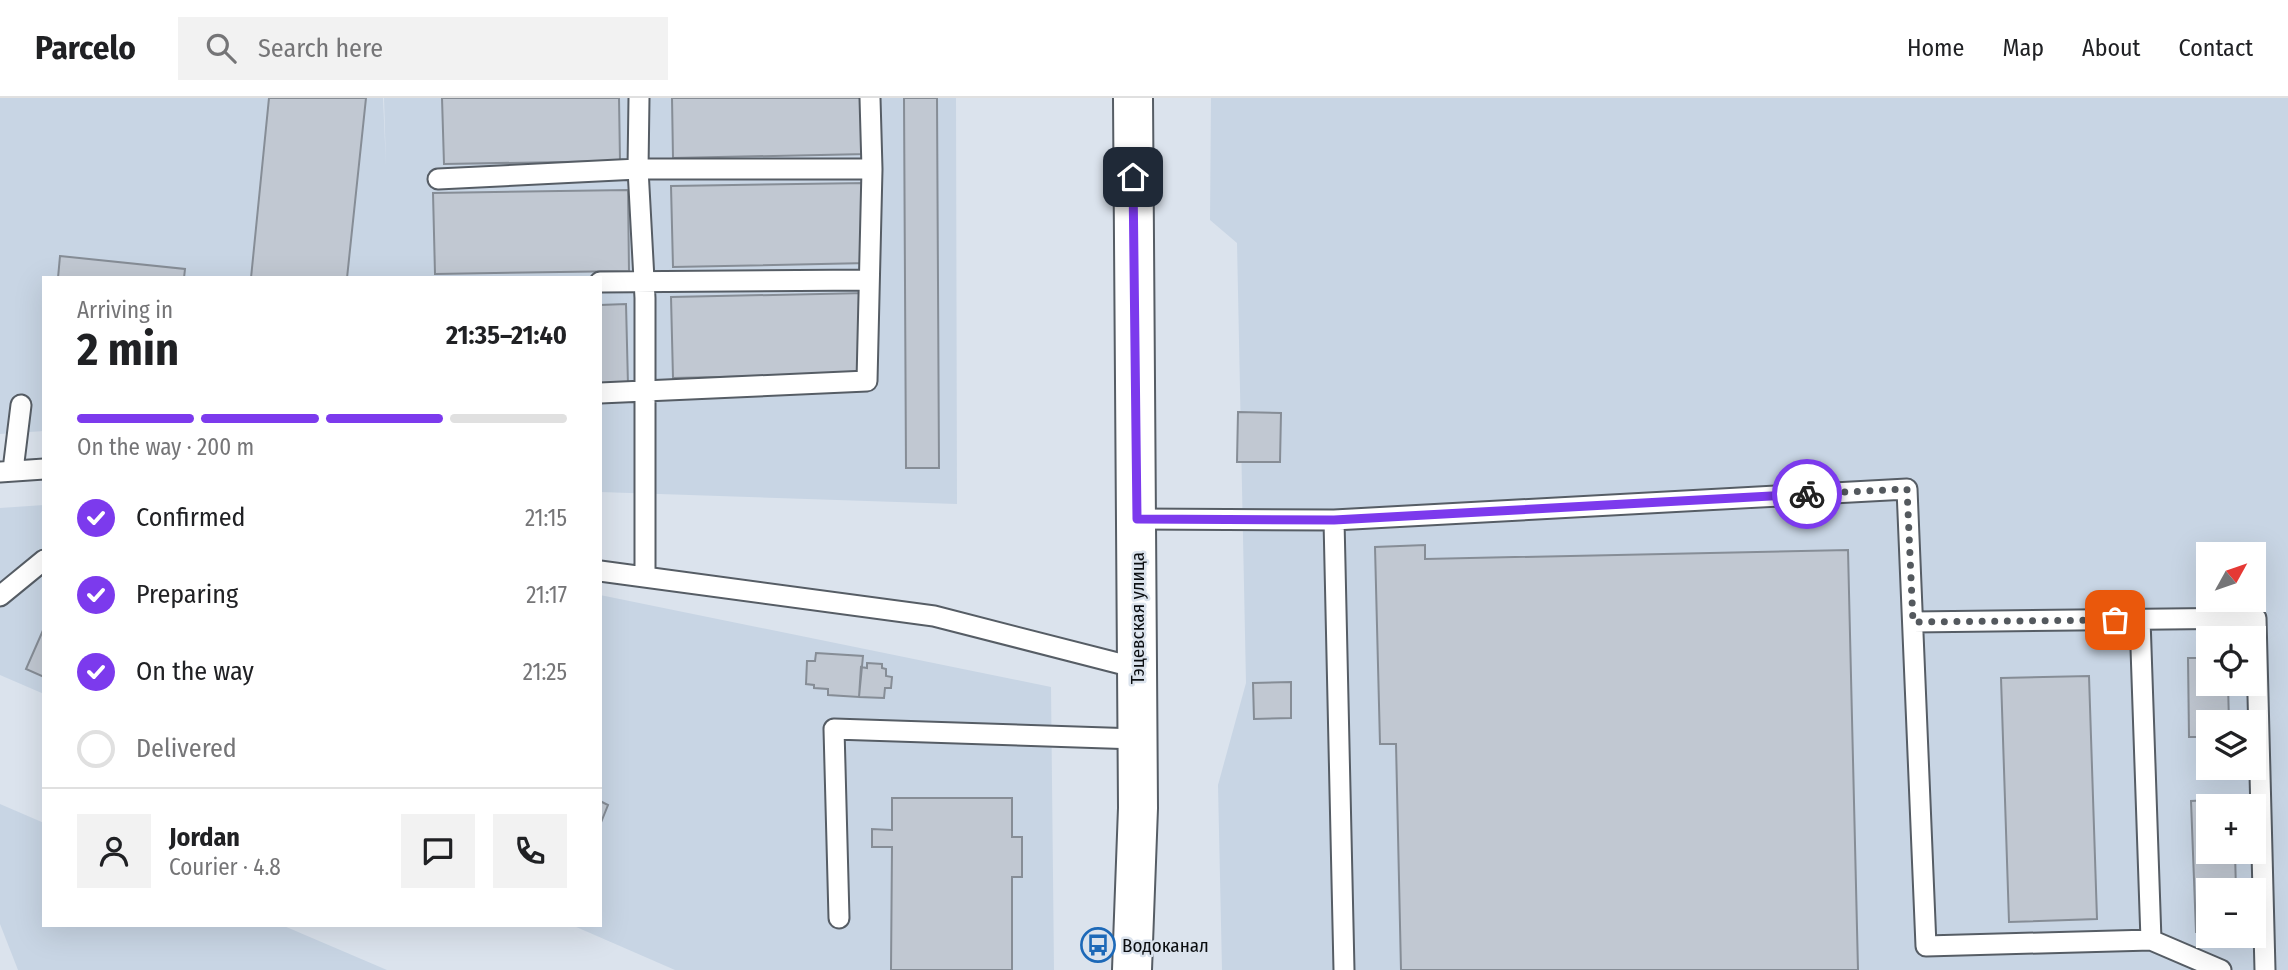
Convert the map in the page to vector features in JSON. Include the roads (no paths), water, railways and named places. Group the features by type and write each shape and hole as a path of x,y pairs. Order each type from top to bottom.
{"main road":[{"name":"Тэцевская улица","path":"1132,970 1138,808 1133,98"}],"lane":[{"path":"639,98 638,169 645,280 645,577"},
{"path":"602,393 867,381 872,169 870,98"},
{"path":"438,179 638,169 872,169"},
{"path":"602,282 869,280"},
{"path":"21,405 7,471 42,469"},
{"path":"1137,519 1334,520 1907,489 1926,946 2151,940 2221,970"},
{"path":"1334,520 1344,970"},
{"path":"0,596 42,562"},
{"path":"602,570 934,616 1137,668"},
{"path":"1913,622 2256,618 2264,970"},
{"path":"2140,619 2151,940"},
{"path":"838,918 834,729 1138,739"}],"place":[{"name":"Водоканал","path":"1098,945"}]}
